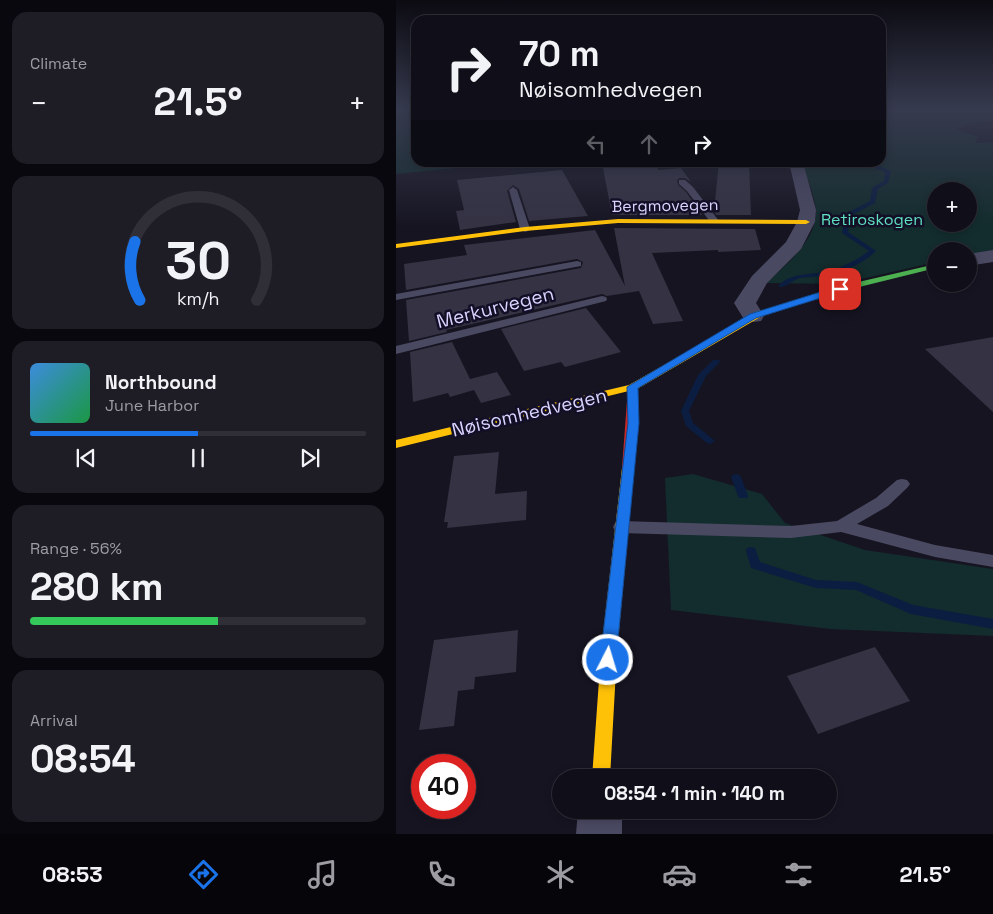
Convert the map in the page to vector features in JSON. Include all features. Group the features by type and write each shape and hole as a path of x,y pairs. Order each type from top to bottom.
{"street":[{"path":"753,316 745,302 759,280 794,245 806,222 808,210 797,167"},
{"name":"Bergmovegen","path":"396,246 525,229 618,221 806,222"},
{"name":"Nøisomhedvegen","path":"396,444 633,387 753,316 840,289 927,268"},
{"path":"601,769 603,717 621,528 634,423 633,387"},
{"path":"599,834 600,819"}],"lane":[{"path":"682,182 690,189 714,221"},
{"path":"513,190 525,229"},
{"path":"396,296 577,264"},
{"name":"Merkurvegen","path":"396,350 602,299"},
{"path":"841,526 882,502 902,484"},
{"path":"621,528 791,532 841,526 933,550 973,559 993,561"}],"green space":[{"path":"396,149 411,149 411,167 466,167 396,174"},
{"name":"Retiroskogen","path":"886,149 993,149 993,250 977,253 977,242 927,242 927,264 839,284 766,283 782,269 806,242 815,222 814,199 803,167 886,167"},
{"path":"693,474 762,494 785,523 865,550 993,569 993,636 830,629 671,610 665,478"}],"building":[{"path":"657,167 658,170 681,168 691,182 685,178 679,178 677,180 678,185 686,192 702,215 612,215 603,168"},
{"path":"718,167 749,167 751,215 716,215 714,211"},
{"path":"562,170 588,216 529,221 519,189 513,185 507,191 516,222 460,230 456,211 464,210 457,180"},
{"path":"614,228 755,229 761,250 652,253 683,321 653,324 639,291 607,296 602,294 446,330 447,332 409,341 406,300 581,268 583,262 577,259 406,290 404,264 467,255 464,245 595,230 625,286"},
{"path":"586,308 621,352 565,367 561,362 524,371 501,329"},
{"path":"993,337 993,412 925,349"},
{"path":"452,342 470,379 497,372 511,395 481,403 474,390 450,397 448,393 413,402 410,352"},
{"path":"499,452 495,494 527,491 526,520 447,528 448,522 444,522 454,456"},
{"path":"518,630 516,672 475,677 474,689 458,691 454,726 419,730 434,640"},
{"path":"875,647 910,701 818,734 787,676"}],"waterway":[{"path":"781,286 795,277 829,273 856,262 873,251 845,233 847,215 873,202 875,188 886,182 888,171 877,167"},
{"path":"710,441 689,424 685,411 702,375 716,362"},
{"path":"736,477 743,496"},
{"path":"751,551 755,565 816,584 857,586 911,609 993,624"}],"traffic: fast":[{"path":"759,314 840,289 927,268"}],"traffic: slow":[{"path":"396,246 525,229 618,221 806,222"},
{"path":"396,444 633,387 759,314"},
{"path":"602,769 609,652 628,468"}],"traffic: jam":[{"path":"628,468 633,387"}],"route":[{"path":"608,660 634,423 633,387 753,316 840,289"}]}
